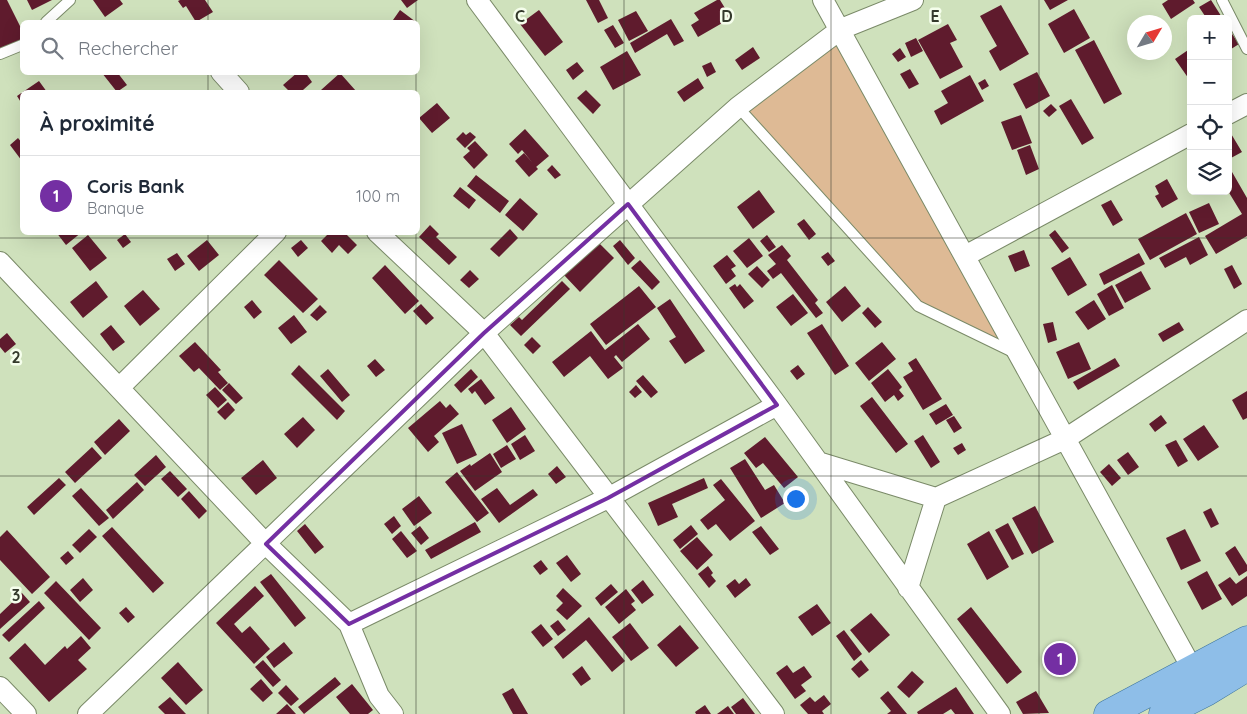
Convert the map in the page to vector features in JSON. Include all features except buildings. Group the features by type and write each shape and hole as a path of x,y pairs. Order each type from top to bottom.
{"main road":[{"path":"1108,714 1247,640"},
{"path":"1163,714 1246,670"}],"street":[{"path":"476,0 777,405 1000,714"},
{"path":"823,0 841,29 1191,669 1206,692"},
{"path":"88,714 484,333 738,107 841,29 913,0"},
{"path":"223,75 237,90"},
{"path":"1232,112 1247,104"},
{"path":"965,256 1187,136"},
{"path":"119,388 273,235"},
{"path":"380,235 484,333 774,714"},
{"path":"0,262 266,544 349,624 379,696 393,714"},
{"path":"818,462 936,498 1065,439 1247,320"},
{"path":"349,624 608,498 777,405"},
{"path":"908,588 936,498"},
{"path":"0,687 26,714"}],"lane":[{"path":"48,20 70,0"},
{"path":"1222,0 1247,49"},
{"path":"0,54 20,46"},
{"path":"738,107 918,306 1019,355"}],"highlighted area":[{"path":"628,204 777,405 608,498 349,624 266,544 484,333"}],"shaded area":[{"path":"841,29 1019,355 918,306 738,107"}],"place":[{"name":"Coris Bank","path":"1060,659"}]}
